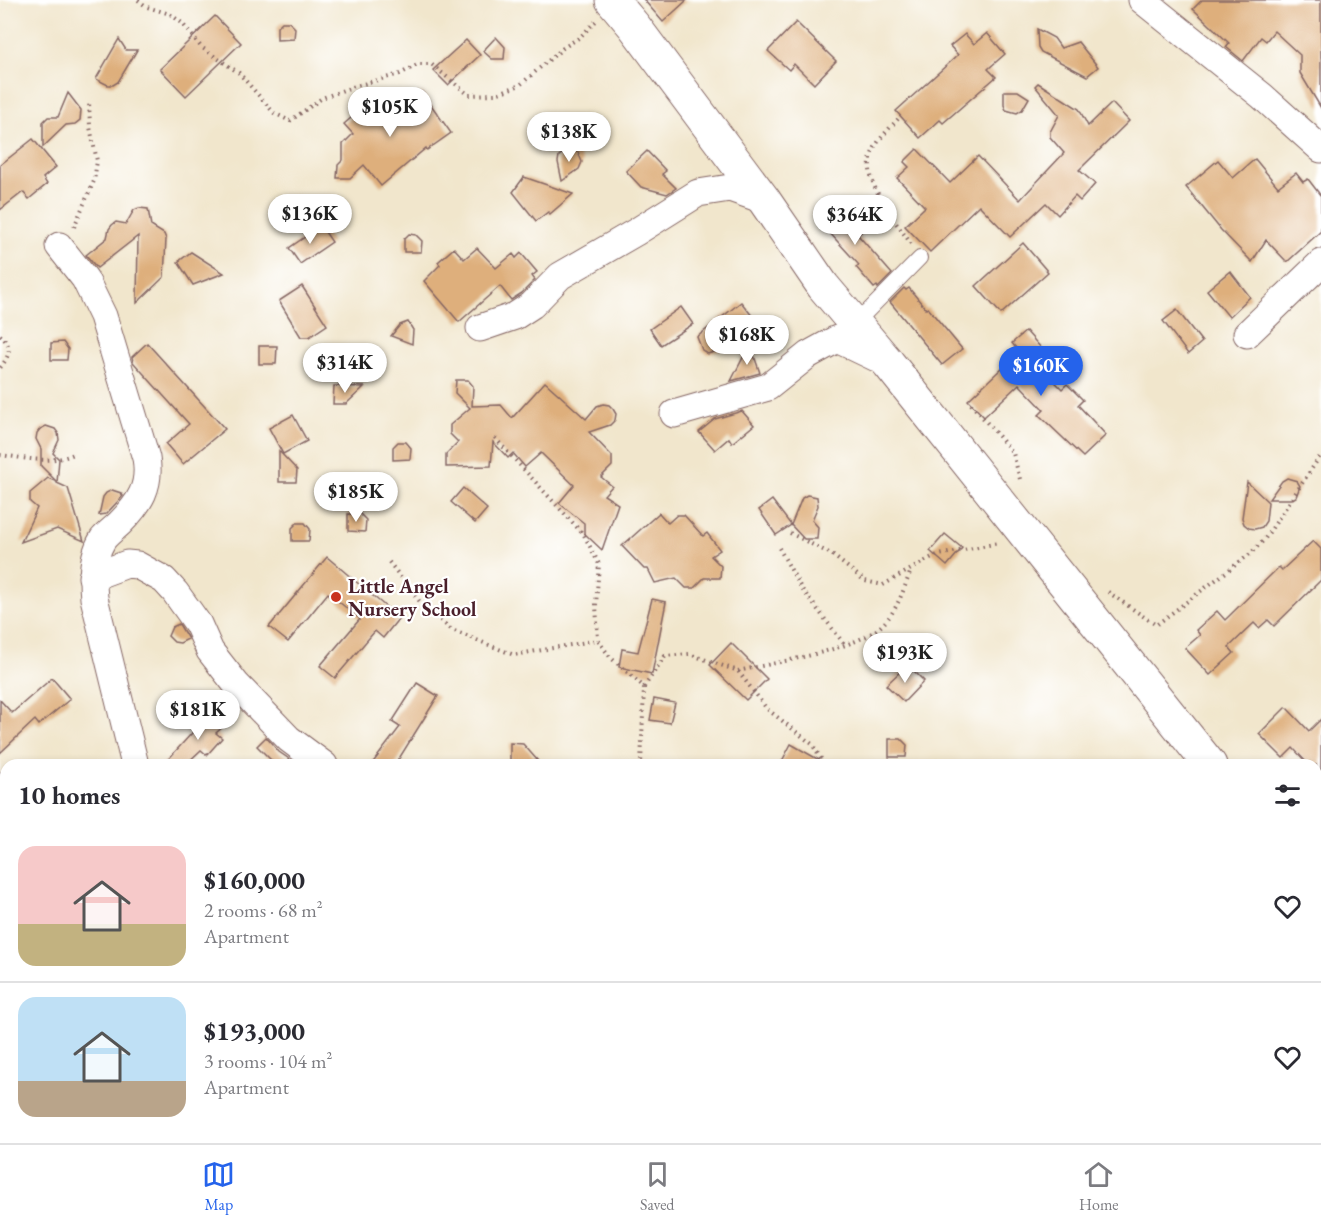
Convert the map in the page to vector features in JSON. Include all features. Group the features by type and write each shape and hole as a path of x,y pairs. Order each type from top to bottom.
{"street":[{"path":"612,0 764,200 824,286 1205,759"},
{"path":"1142,0 1262,96 1321,149"},
{"path":"480,328 515,316 532,305 560,276 698,193 730,188 764,200"},
{"path":"65,253 85,279 103,316 149,473 145,490 133,508 103,540 96,557 92,577 97,609 134,759"},
{"path":"1247,334 1321,262"},
{"path":"674,414 768,387 808,355 837,339 889,364"},
{"path":"92,577 127,564 137,565 164,580 198,624 210,651 236,684 289,738 316,759"}],"lane":[{"path":"855,324 920,258"}],"path":[{"path":"138,0 147,7 170,14 182,23 201,47 239,73 274,113 290,121 322,98 400,74 419,64 431,64 469,95 496,94 520,85 563,48 580,37 596,21 634,26"},
{"path":"65,253 94,181 97,161 90,127 89,101"},
{"path":"898,119 880,139 870,163 876,192 920,258"},
{"path":"0,335 10,350 8,359 0,368"},
{"path":"971,404 1013,453 1023,492"},
{"path":"495,438 584,535 598,564 596,605 598,640 610,657 644,687"},
{"path":"0,455 24,460 46,460 68,457 76,453"},
{"path":"1107,591 1156,625 1250,554 1264,540 1321,455"},
{"path":"790,533 831,554 864,581 883,585 934,556 1028,538"},
{"path":"779,548 801,588 845,645"},
{"path":"390,562 424,607 453,630 514,654 598,640"},
{"path":"641,759 644,687 665,656 689,654 738,671 845,645 879,628 899,603 911,569"},
{"path":"738,671 767,710 812,744 821,759"}],"building":[{"path":"644,0 687,0 663,22"},
{"path":"1202,0 1321,0 1321,108 1300,73 1300,55 1274,31 1266,41 1261,37 1243,61 1226,47 1229,43 1193,9"},
{"path":"215,16 241,43 186,96 160,69"},
{"path":"282,22 289,22 295,28 294,39 277,40 277,27"},
{"path":"796,22 836,61 814,84 794,64 789,70 768,51"},
{"path":"1037,29 1054,38 1061,48 1078,42 1098,67 1087,76 1041,52 1038,47"},
{"path":"987,33 1005,54 988,69 996,77 943,123 940,120 920,138 896,111 958,55 950,46 965,34 974,44"},
{"path":"496,37 505,47 504,59 492,59 483,51"},
{"path":"119,39 126,50 137,50 118,82 108,85 96,79"},
{"path":"466,40 480,55 448,85 433,70"},
{"path":"1038,83 1079,109 1088,126 1112,103 1129,121 1079,170 1095,184 1080,201 1075,196 1058,215 1046,203 1010,237 979,205 930,252 905,226 925,207 897,178 909,167 904,162 917,149 950,183 978,156 1020,200 1064,153 1050,137 1050,132 1059,115 1035,86"},
{"path":"1004,91 1018,91 1029,98 1022,110 1017,113 1006,110"},
{"path":"422,92 451,133 427,150 426,148 381,186 364,165 350,178 337,178 338,165 343,160 343,144 353,134 344,124 373,99 388,116"},
{"path":"68,93 81,110 80,120 75,124 66,125 43,147 43,122 48,117 58,117"},
{"path":"33,139 56,167 43,178 47,184 29,199 23,192 0,210 0,165"},
{"path":"568,149 578,152 582,162 579,169 562,181 559,156"},
{"path":"647,151 666,171 662,174 676,188 667,194 641,187 626,171"},
{"path":"1255,159 1278,187 1296,173 1303,182 1308,179 1321,196 1321,231 1287,262 1266,240 1252,262 1221,230 1186,187 1218,160 1233,178"},
{"path":"524,177 573,194 550,214 548,212 536,221 513,192"},
{"path":"836,204 861,232 858,235 892,274 878,288 877,286 874,288 856,267 859,265 818,220"},
{"path":"148,209 151,226 164,234 166,239 164,277 137,303 138,236 97,268 86,255 107,238 112,225 116,222 126,224 134,210"},
{"path":"321,226 332,242 300,264 289,248"},
{"path":"409,234 416,235 422,241 421,252 404,252 404,239"},
{"path":"1023,243 1048,272 1001,314 976,286"},
{"path":"454,248 464,259 477,248 496,268 513,254 516,258 521,253 537,272 532,276 535,280 511,300 500,286 459,322 424,281 440,265 438,262"},
{"path":"191,252 224,273 193,285 178,262"},
{"path":"1230,271 1250,297 1229,317 1207,290"},
{"path":"302,286 327,325 309,337 301,337 279,301"},
{"path":"904,288 906,290 909,288 962,349 942,365 890,302"},
{"path":"741,302 757,322 746,332 749,340 708,354 702,350 697,337"},
{"path":"681,307 693,324 661,345 650,329"},
{"path":"1177,310 1202,342 1188,354 1163,321"},
{"path":"408,322 413,330 412,344 391,336 400,325"},
{"path":"1026,331 1042,349 1032,358 1062,389 1067,384 1083,400 1078,405 1106,435 1083,457 1039,415 1044,410 1019,384 984,417 968,400 1019,352 1012,343"},
{"path":"63,342 68,349 67,360 51,360 51,343"},
{"path":"147,343 225,429 183,464 166,444 189,424 133,362 132,357"},
{"path":"750,344 760,373 731,381"},
{"path":"259,346 277,346 276,364 259,364"},
{"path":"456,380 468,380 473,386 472,406 501,405 512,418 545,382 586,419 597,406 609,405 613,409 616,414 615,420 610,425 589,432 612,456 612,466 601,477 612,486 604,495 618,504 602,550 584,533 584,523 559,503 574,485 541,453 525,467 513,453 508,458 493,442 491,466 446,467 446,454 458,442 450,434 450,425 470,408 455,393"},
{"path":"334,386 364,387 346,404 333,404"},
{"path":"742,411 754,425 732,443 729,438 715,450 699,432 715,419"},
{"path":"293,415 307,441 283,454 269,428"},
{"path":"46,426 55,429 58,433 59,440 53,453 59,459 57,483 68,488 84,541 57,529 21,542 37,508 30,502 30,493 48,478 57,482 41,466 41,449 36,439 40,429"},
{"path":"398,442 406,442 411,448 410,459 393,460 393,447"},
{"path":"279,451 297,470 296,482 279,482"},
{"path":"1287,478 1297,481 1300,486 1296,497 1269,499 1282,481"},
{"path":"1247,482 1268,502 1266,521 1262,527 1255,529 1244,524 1242,518"},
{"path":"463,488 487,509 475,523 451,502"},
{"path":"112,490 123,496 106,514 99,515 103,497"},
{"path":"807,495 817,497 818,506 812,520 818,527 817,539 804,539 791,525 802,498"},
{"path":"772,500 791,525 776,535 759,510"},
{"path":"659,513 668,523 677,515 684,515 703,536 707,533 720,550 711,556 721,566 720,578 704,578 694,588 686,588 676,578 655,583 648,569 644,569 622,546"},
{"path":"348,514 360,514 366,520 365,532 348,531"},
{"path":"297,523 305,523 310,529 309,541 292,541 292,528"},
{"path":"945,534 962,548 947,566 930,551"},
{"path":"1313,541 1321,549 1321,580 1274,626 1268,620 1259,628 1254,623 1229,647 1234,653 1210,675 1185,648 1200,635 1196,630 1217,611 1225,620 1279,567 1282,570"},
{"path":"327,557 399,618 383,638 375,631 335,678 320,666 360,619 328,593 288,642 269,627"},
{"path":"652,599 666,602 652,674 619,667 622,649 638,652"},
{"path":"179,624 188,639 180,643 174,642 168,636 172,627"},
{"path":"731,643 767,679 746,700 710,665"},
{"path":"912,669 924,681 904,702 886,685 902,670 907,675"},
{"path":"52,678 70,699 39,725 35,720 0,753 0,700 12,713"},
{"path":"417,683 438,696 399,759 376,759 400,727 392,722"},
{"path":"654,699 675,703 670,723 650,720"},
{"path":"1286,707 1309,731 1321,719 1321,759 1303,759 1293,748 1283,758 1259,734"},
{"path":"211,712 225,725 216,733 222,738 207,755 201,750 191,759 168,759"},
{"path":"266,737 279,752 289,759 270,759 257,746"},
{"path":"889,739 901,739 907,745 906,757 889,757"},
{"path":"510,743 523,744 536,759 510,759"},
{"path":"791,744 817,759 783,759"}],"place":[{"name":"Little Angel Nursery School","path":"336,597"}]}
